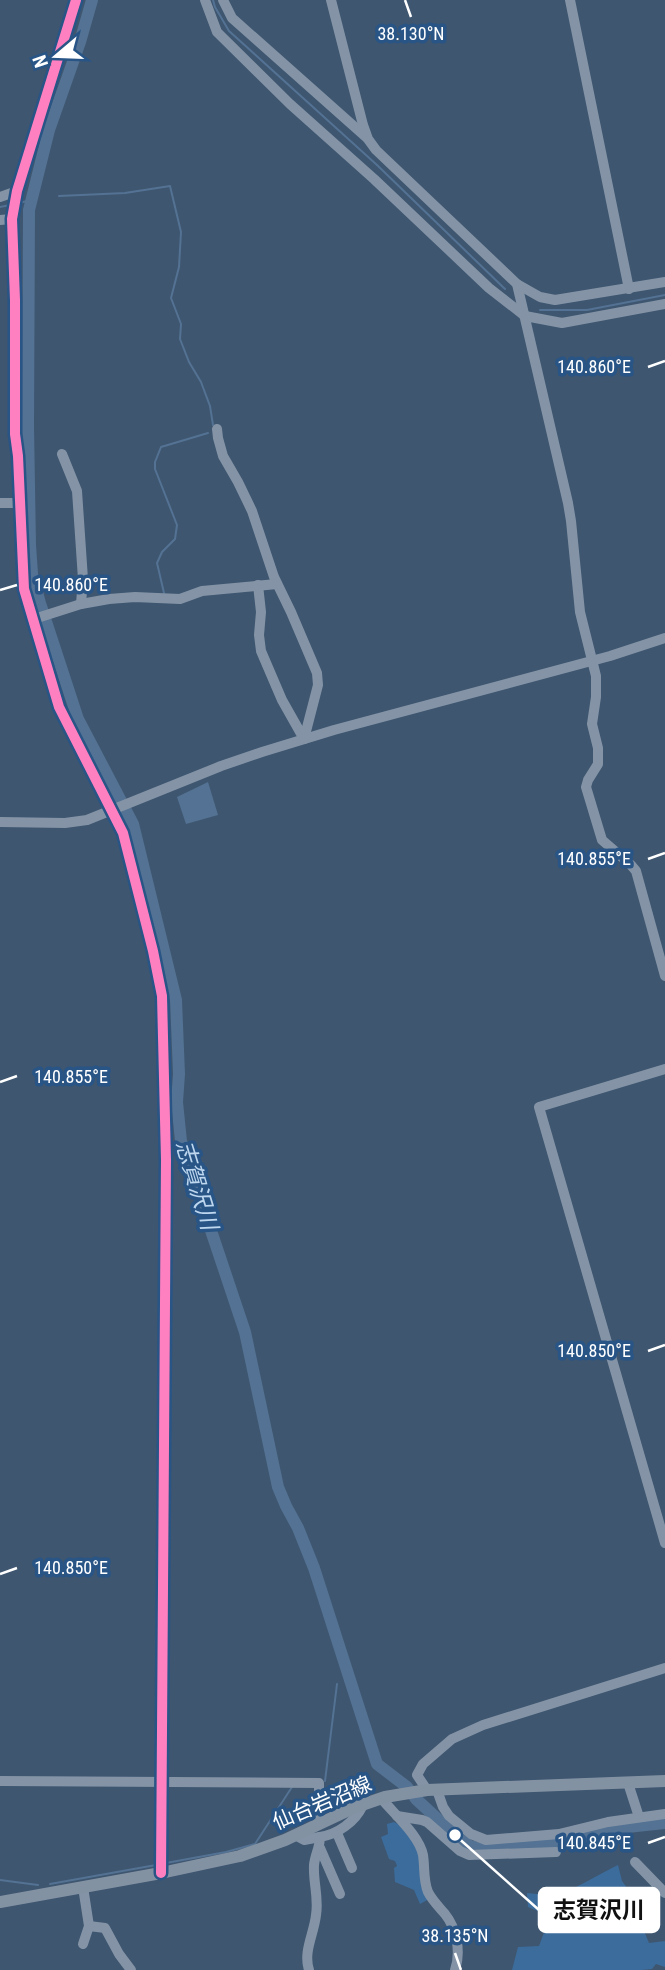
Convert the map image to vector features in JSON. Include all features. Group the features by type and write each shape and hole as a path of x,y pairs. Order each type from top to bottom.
{"main road":[{"name":"仙台岩沼線","path":"0,1902 240,1856 383,1798 428,1790 665,1781"}],"street":[{"path":"76,0 16,194 12,217 15,434 23,589 62,715 114,810 123,833 162,996 166,1160 162,1873"},
{"path":"205,0 217,32 290,104 489,288 525,316 562,323 665,304"},
{"path":"223,0 232,18 368,139 376,150 517,284 540,297 555,300 665,282"},
{"path":"331,0 368,139"},
{"path":"570,0 629,289"},
{"path":"0,197 16,194"},
{"path":"0,220 12,217"},
{"path":"517,284 568,503 580,612 593,661 597,697 592,724 598,748 598,764 586,788 602,840 636,871 665,976"},
{"path":"217,429 223,456 252,511 277,584 317,673 318,685 304,739"},
{"path":"62,454 77,491 83,579 81,604"},
{"path":"0,503 19,503"},
{"path":"34,619 109,598 180,599 202,591 277,584"},
{"path":"258,585 261,612 260,646 276,690 304,739"},
{"path":"0,822 88,820 221,766 304,739 593,661 665,638"},
{"path":"665,1069 539,1107 665,1543"},
{"path":"665,1668 483,1725 452,1739 423,1764 417,1774 449,1816 471,1834 485,1840 559,1834 608,1822 665,1814"},
{"path":"0,1781 319,1783 319,1823"},
{"path":"628,1783 639,1817"},
{"path":"383,1798 417,1840 423,1854 428,1893 448,1918 454,1933 458,1948 455,1970"},
{"path":"295,1835 320,1843 337,1833 357,1815 363,1805"},
{"path":"397,1816 427,1822 460,1851 471,1856 556,1852"},
{"path":"337,1833 352,1868"},
{"path":"320,1843 341,1894"},
{"path":"309,1970 306,1959 317,1914 314,1864 320,1843"},
{"path":"635,1862 665,1893"},
{"path":"83,1887 89,1926 83,1944"},
{"path":"89,1926 100,1926 107,1930 131,1970"}],"shaded area":[{"path":"208,782 218,815 186,824 177,797"},
{"path":"394,1822 410,1835 419,1855 429,1899 420,1904 414,1890 395,1882 394,1868 397,1866 395,1861 389,1859 381,1837 388,1834 387,1824"},
{"path":"618,1865 622,1881 633,1896 633,1904 649,1943 665,1941 665,1967 656,1964 652,1969 642,1970 512,1970 518,1947 539,1946 550,1916 528,1907 527,1893 564,1892"}],"waterway":[{"name":"志賀沢川","path":"92,0 49,130 29,210 28,427 32,574 78,719 133,824 176,1000 179,1074 177,1102 181,1141 245,1332 278,1487 314,1568 377,1764 407,1787 416,1799 455,1835 470,1846 482,1849 550,1844 609,1829 665,1823"},
{"path":"213,0 229,31 377,165 505,289"},
{"path":"59,196 125,193 170,186 181,232 179,267 171,298 181,324 180,339 201,382 210,406 213,425"},
{"path":"19,203 31,200"},
{"path":"0,207 10,205"},
{"path":"540,310 587,310 665,295"},
{"path":"164,593 157,563 162,552 175,539 177,525 155,469 155,462 161,447 208,433"},
{"name":"志賀沢川","path":"345,1681 350,1680"},
{"path":"325,1781 337,1684"},
{"path":"166,1863 255,1844 292,1787"},
{"path":"50,1884 156,1865"},
{"path":"0,1880 38,1885"}],"cycle path":[{"path":"76,0 17,191 12,219 15,434 24,589 59,707 123,833 162,996 166,1160 161,1873"}],"place":[{"name":"志賀沢川","path":"455,1835"}]}
